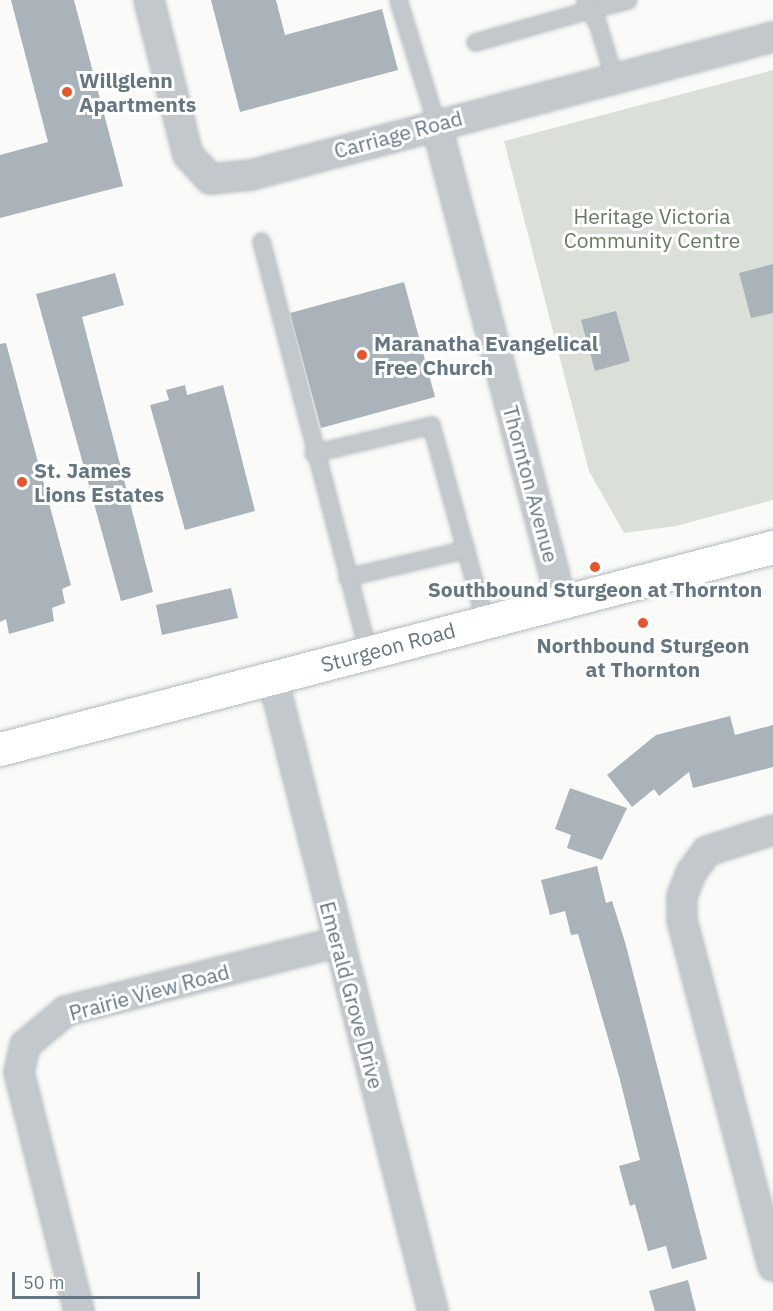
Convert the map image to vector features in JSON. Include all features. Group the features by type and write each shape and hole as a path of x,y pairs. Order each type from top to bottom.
{"main road":[{"name":"Sturgeon Road","path":"1,750 773,547"}],"street":[{"name":"Carriage Road","path":"149,0 188,155 210,179 251,175 436,123 773,37"},
{"name":"Thornton Avenue","path":"436,123 562,602"},
{"name":"Emerald Grove Drive","path":"273,678 433,1311"},
{"path":"773,830 707,851 691,873 682,908 773,1266"},
{"name":"Prairie View Road","path":"79,1311 19,1072 25,1045 66,1011 338,942"}],"lane":[{"path":"398,0 436,123"},
{"path":"475,42 586,5 628,0"},
{"path":"586,5 597,22 614,78"},
{"path":"261,241 313,453 368,653"},
{"path":"313,453 431,425 485,621"},
{"path":"347,578 466,549"}],"green space":[{"name":"Heritage Victoria Community Centre","path":"773,70 773,500 676,526 624,533 589,471 504,141"}],"building":[{"name":"Willglenn Apartments","path":"11,0 74,0 123,186 0,218 0,155 48,142"},
{"path":"211,0 276,0 285,35 382,9 398,70 240,112"},
{"path":"773,264 773,313 751,318 739,273"},
{"path":"115,273 124,305 82,317 153,592 121,601 36,294"},
{"name":"Maranatha Evangelical Free Church","path":"404,282 435,397 321,428 290,313"},
{"path":"616,311 630,361 595,371 581,320"},
{"name":"St. James Lions Estates","path":"6,343 71,585 62,589 65,603 52,608 54,621 9,634 6,619 0,622 0,344"},
{"path":"185,385 187,395 223,385 255,511 185,530 150,405 169,400 166,390"},
{"path":"231,588 238,618 162,635 156,605"},
{"path":"730,716 735,735 773,725 773,767 693,788 689,772 659,796 654,789 632,807 607,775 656,735"},
{"path":"570,788 627,808 602,860 567,848 571,835 555,829"},
{"path":"597,866 606,903 612,901 625,942 707,1259 672,1269 666,1246 648,1251 635,1204 630,1206 619,1166 640,1160 619,1076 578,934 571,935 565,911 550,915 541,880"},
{"path":"688,1280 696,1311 655,1311 649,1291"}],"place":[{"name":"Willglenn Apartments","path":"67,92"},
{"name":"Maranatha Evangelical Free Church","path":"362,355"},
{"name":"St. James Lions Estates","path":"22,482"},
{"name":"Southbound Sturgeon at Thornton","path":"595,567"},
{"name":"Northbound Sturgeon at Thornton","path":"643,623"}]}
